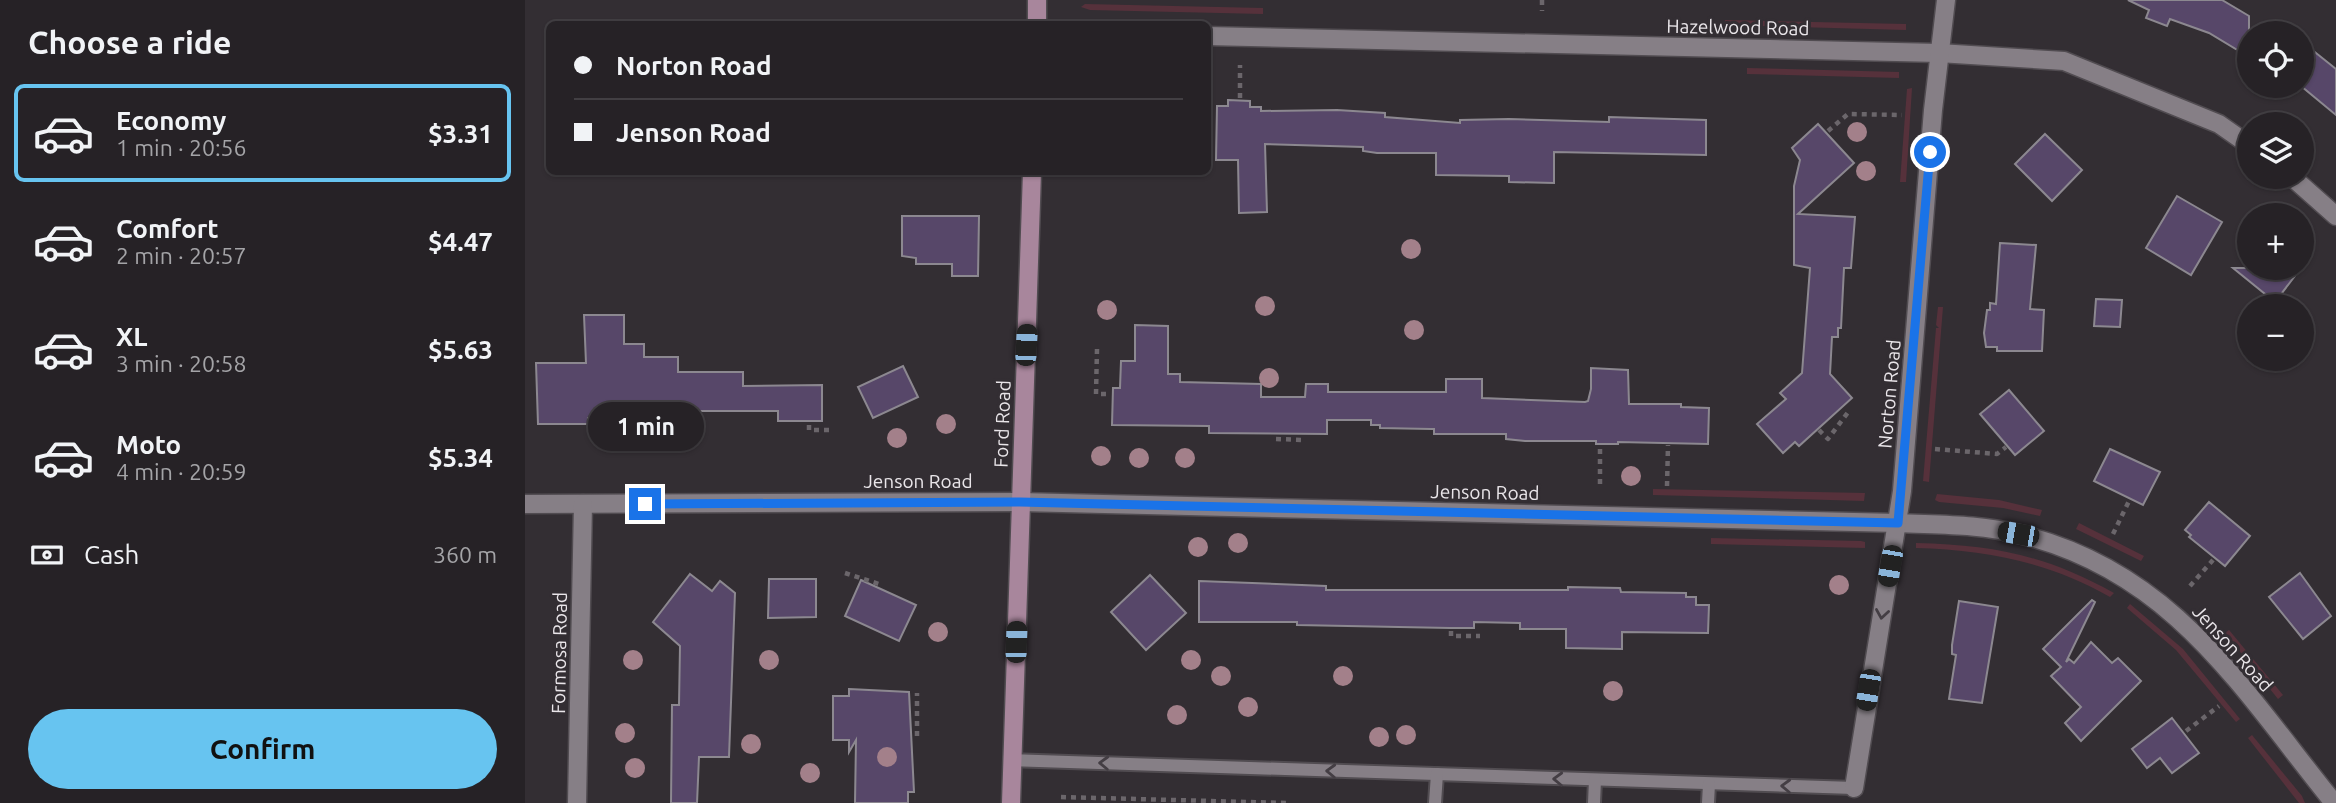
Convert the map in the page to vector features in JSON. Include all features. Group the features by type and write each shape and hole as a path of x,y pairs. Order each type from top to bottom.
{"street":[{"path":"1037,0 1037,21"},
{"name":"Norton Road","path":"1854,788 1872,665 1898,523 1939,53 1946,0"},
{"name":"Hazelwood Road","path":"1211,36 1939,53 2064,61 2219,124 2237,137"},
{"name":"Ford Road","path":"1011,803 1032,175"},
{"path":"2306,189 2336,216"},
{"name":"Jenson Road","path":"525,504 1020,502 1976,527 2018,534 2086,556 2133,582 2168,607 2203,641 2334,803"},
{"name":"Formosa Road","path":"577,803 583,504"}],"lane":[{"path":"1012,760 1854,788"},
{"path":"1435,803 1437,774"},
{"path":"1594,803 1595,780"},
{"path":"1708,803 1709,784"}],"path":[{"path":"1542,0 1542,11"},
{"path":"1240,65 1240,98"},
{"path":"1828,131 1848,114 1902,115"},
{"path":"1097,349 1095,394 1110,394"},
{"path":"1819,430 1828,439 1849,411"},
{"path":"809,425 809,430 833,430"},
{"path":"1276,439 1304,440"},
{"path":"1667,486 1668,445"},
{"path":"1599,484 1600,447"},
{"path":"1935,449 1997,454 2006,447"},
{"path":"2113,534 2129,501"},
{"path":"2190,586 2213,560"},
{"path":"845,573 882,585"},
{"path":"1451,631 1451,636 1480,636"},
{"path":"917,693 917,736"},
{"path":"2186,731 2219,706"},
{"path":"1061,797 1286,803"}],"shaded area":[{"path":"1085,4 1263,8 1263,14 1090,10 1081,7"},
{"path":"1725,20 1906,24 1906,30 1724,25"},
{"path":"1747,68 1899,72 1899,78 1747,74"},
{"path":"1912,88 1906,182 1900,182 1907,89"},
{"path":"1938,307 1943,307 1929,482 1923,481 1936,328 1939,328 1936,325"},
{"path":"1653,489 1865,493 1864,501 1653,495"},
{"path":"1937,494 1999,500 2042,510 2040,516 2003,508 1939,502 1935,500"},
{"path":"2079,523 2144,556 2141,561 2076,529"},
{"path":"1711,538 1861,541 1865,542 1865,548 1711,544"},
{"path":"1916,543 1970,546 2018,554 2065,569 2114,593 2110,597 2064,575 2016,560 1942,549 1916,548"},
{"path":"2130,604 2183,649 2240,719 2236,722 2176,650 2127,608"},
{"path":"2229,630 2283,695 2278,699 2225,633"},
{"path":"2252,735 2305,803 2299,803 2248,738"}],"building":[{"path":"2128,0 2222,0 2249,16 2249,21 2237,21 2237,50 2209,33 2170,19 2167,26 2146,18 2149,10"},
{"path":"2314,51 2336,69 2336,115 2314,97"},
{"path":"1228,100 1250,101 1250,107 1261,107 1261,111 1337,110 1460,123 1460,120 1509,119 1609,122 1609,117 1706,120 1706,155 1554,152 1554,183 1509,182 1509,176 1436,175 1436,153 1377,153 1363,151 1363,147 1265,144 1267,212 1239,213 1238,160 1216,160 1217,106 1228,106"},
{"path":"1818,124 1854,163 1798,214 1855,217 1851,268 1844,268 1841,328 1838,328 1838,337 1832,337 1830,374 1852,398 1799,446 1795,442 1783,453 1757,424 1786,399 1780,393 1802,373 1810,268 1794,265 1794,186 1800,160 1792,148"},
{"path":"2045,134 2082,170 2052,201 2015,164"},
{"path":"2177,196 2222,222 2191,275 2146,248"},
{"path":"902,216 979,216 978,276 952,276 952,264 916,264 916,258 902,256"},
{"path":"2000,243 2036,245 2030,309 2044,310 2042,351 1997,351 1997,347 1986,347 1984,333 1987,310 1990,310 1990,303 1996,304"},
{"path":"2248,280 2292,280 2281,294 2265,294"},
{"path":"2096,299 2122,300 2120,327 2094,326"},
{"path":"584,315 624,315 624,344 644,344 644,357 678,357 678,372 743,372 743,386 822,385 822,421 778,421 778,411 677,411 677,417 588,418 588,424 538,424 536,363 586,363"},
{"path":"1135,325 1168,326 1168,374 1180,374 1180,382 1261,384 1261,397 1305,397 1306,384 1328,384 1328,392 1446,392 1446,379 1482,379 1482,398 1585,402 1588,401 1591,389 1591,368 1628,370 1629,404 1681,404 1681,407 1709,408 1708,444 1525,441 1506,439 1506,434 1434,434 1434,429 1380,428 1380,425 1371,425 1371,420 1327,420 1327,434 1209,433 1209,426 1112,425 1113,388 1120,388 1121,361 1135,361"},
{"path":"903,366 918,397 873,418 858,387"},
{"path":"2009,390 2044,431 2015,455 1980,414"},
{"path":"2110,449 2160,472 2143,505 2094,481"},
{"path":"2209,502 2250,536 2225,566 2189,537 2191,535 2185,530"},
{"path":"2300,573 2331,616 2303,639 2269,597"},
{"path":"690,574 712,591 720,581 735,593 729,757 699,757 697,803 671,803 672,705 679,705 680,646 653,622"},
{"path":"1150,575 1186,613 1146,650 1111,612"},
{"path":"769,579 816,579 816,617 768,618"},
{"path":"861,580 916,605 899,641 845,616"},
{"path":"1199,581 1326,586 1326,590 1568,590 1568,587 1620,588 1621,592 1686,593 1686,597 1696,597 1696,605 1709,605 1708,633 1622,632 1622,649 1566,648 1566,629 1520,629 1520,623 1474,622 1474,628 1450,628 1297,625 1297,622 1199,622"},
{"path":"2092,600 2095,602 2066,662 2069,659 2074,663 2091,642 2112,663 2118,658 2141,681 2081,741 2065,723 2081,707 2051,676 2061,667 2043,649"},
{"path":"1959,601 1998,607 1982,703 1949,699 1956,655 1952,654 1952,645"},
{"path":"849,689 909,692 914,792 908,792 908,803 855,803 856,740 849,752 849,740 833,740 833,696 849,696"},
{"path":"2172,718 2199,753 2172,773 2160,758 2147,768 2132,749"}],"route":[{"path":"645,504 1020,502 1898,523 1930,152"}]}
